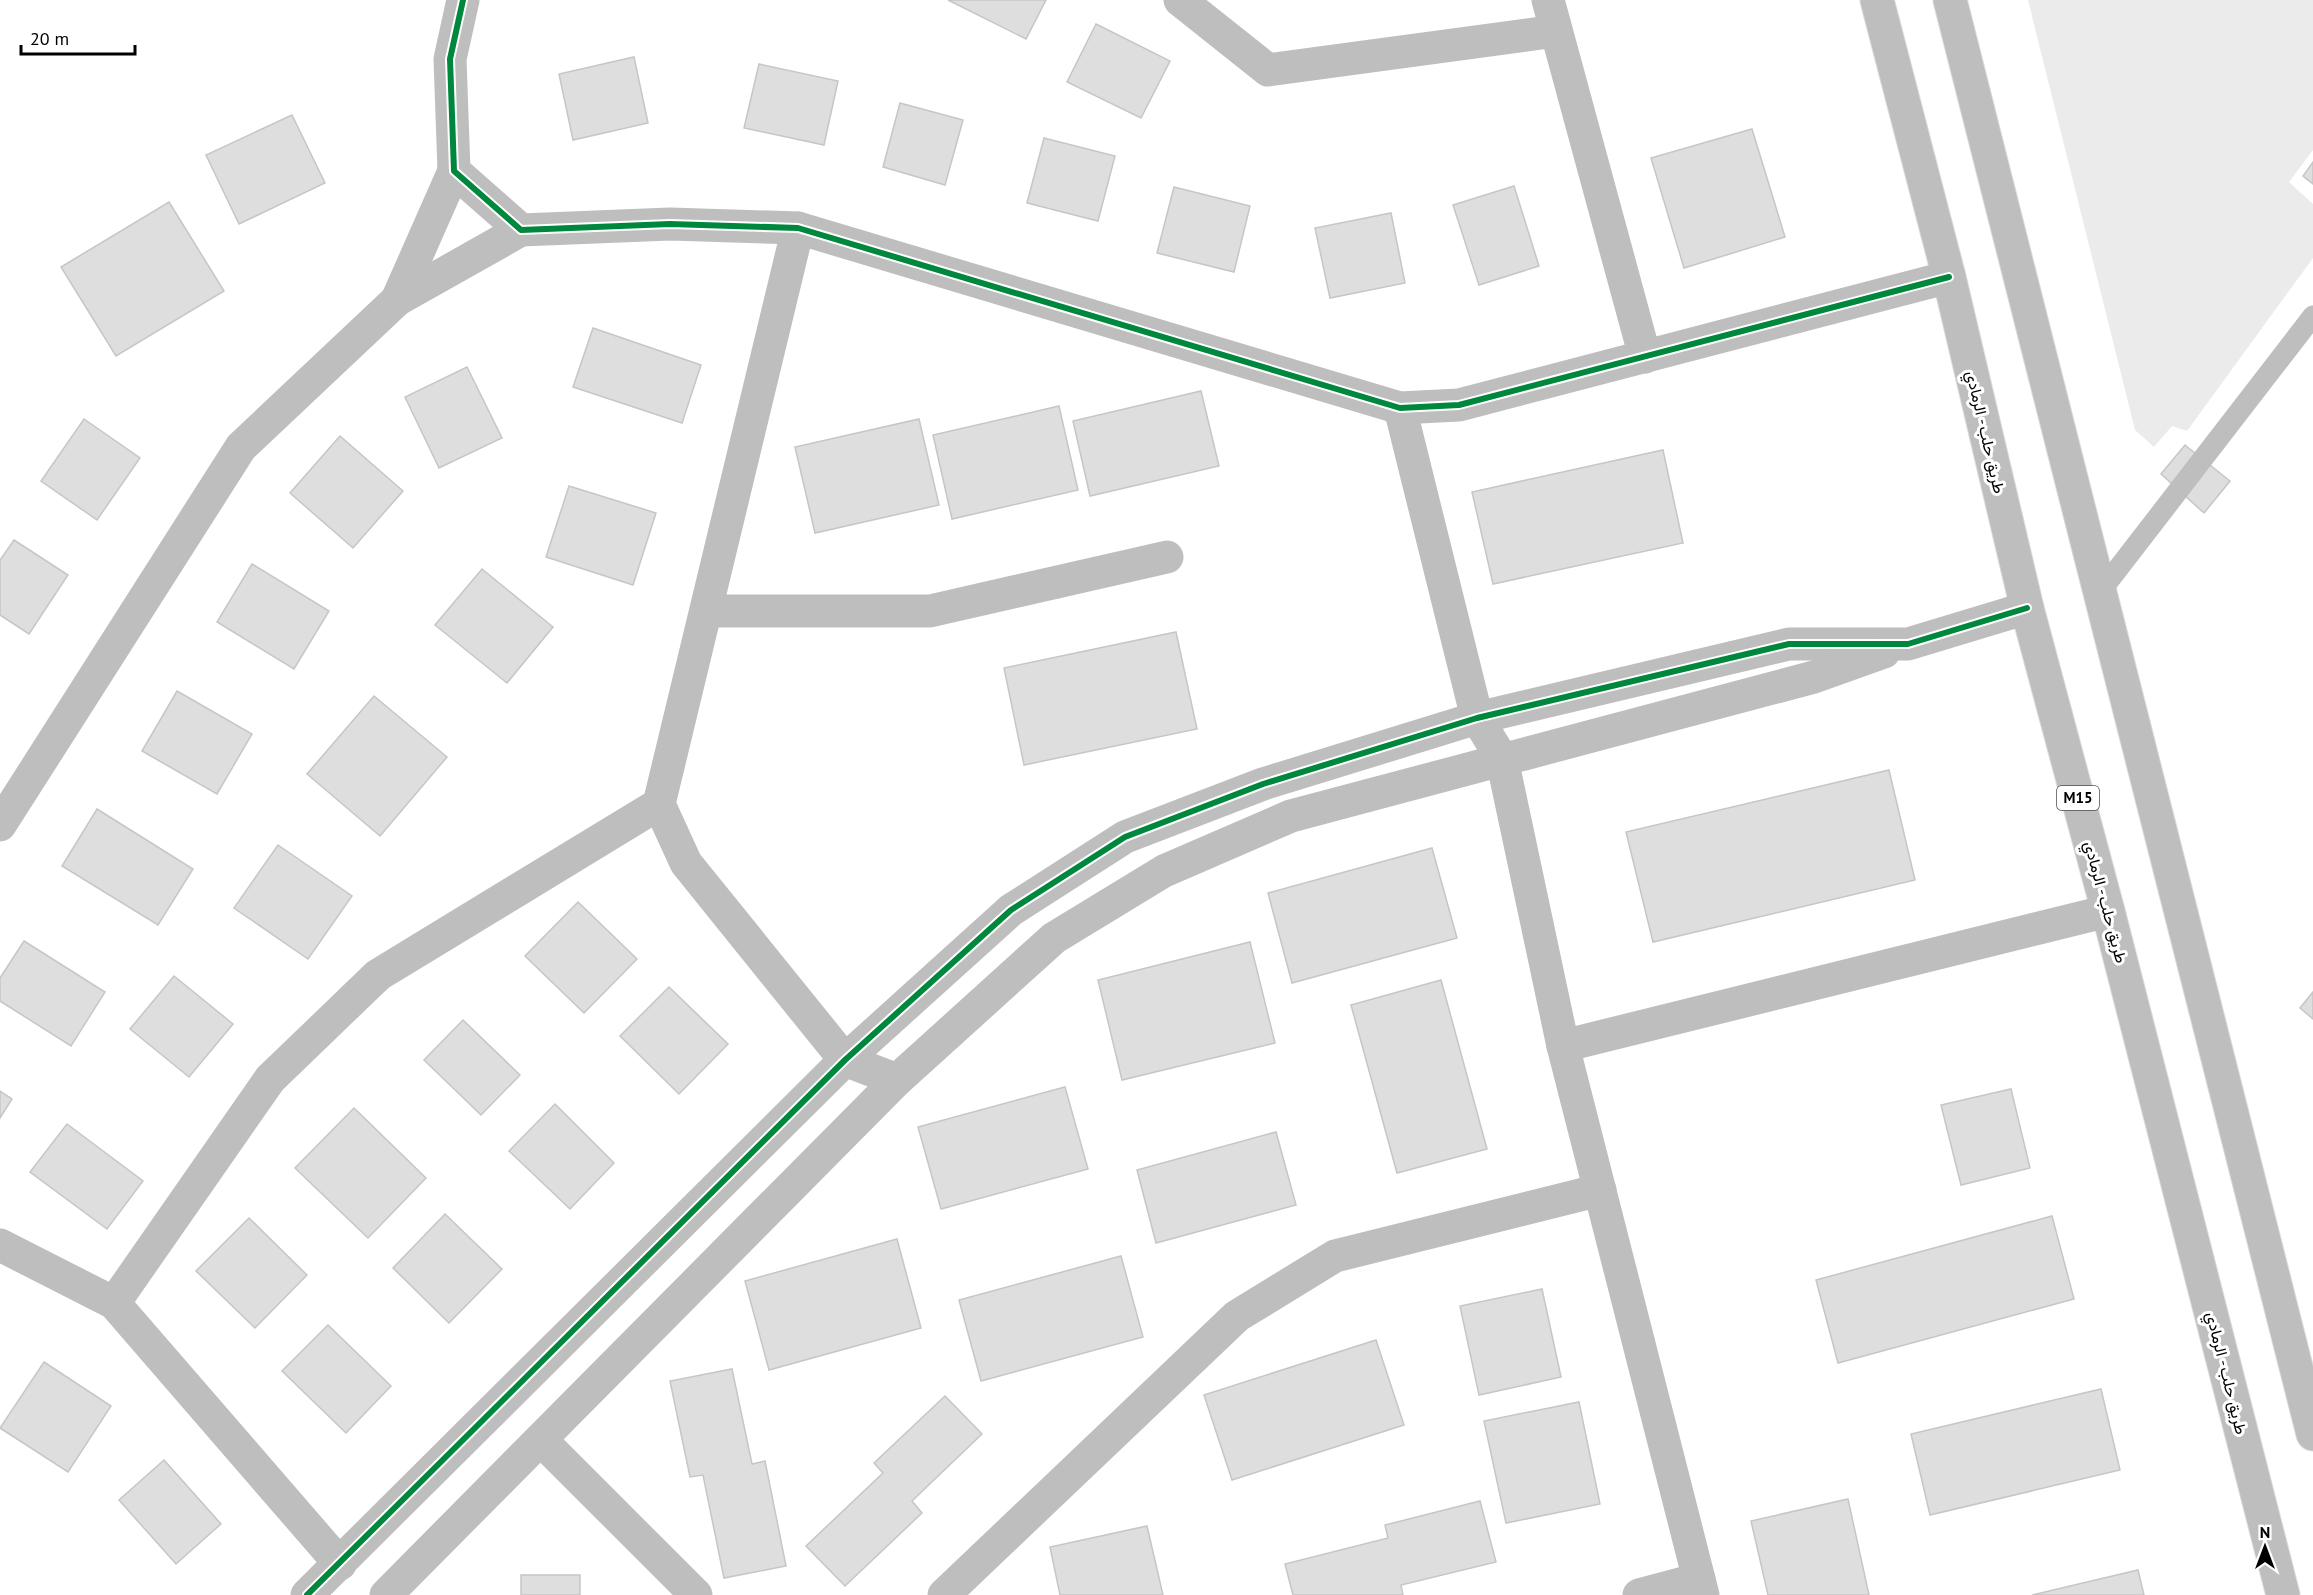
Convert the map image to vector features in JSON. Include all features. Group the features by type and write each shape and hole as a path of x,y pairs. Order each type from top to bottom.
{"main road":[{"path":"397,300 454,171 450,59 463,0"},
{"path":"1180,0 1268,70 1556,31"},
{"path":"1548,0 1645,357"},
{"name":"طريق حلب - الرمادي","path":"1877,0 1949,277 2027,608 2108,911 2283,1595"},
{"path":"1950,0 2313,1434"},
{"path":"454,171 521,230"},
{"path":"0,825 241,447 397,300 521,230 670,224 798,228 1400,408 1459,405 1949,277"},
{"path":"798,228 659,804 686,863 845,1060 897,1080"},
{"path":"1400,408 1476,718 1502,759 1563,1046 1701,1587 1639,1595"},
{"path":"706,611 930,611 1167,557"},
{"path":"386,1595 897,1080 1054,938 1164,871 1291,816 1814,677 1908,644 2027,608"},
{"path":"307,1595 845,1060 1011,910 1125,837 1263,784 1476,718 1789,644 1908,644"},
{"path":"114,1303 270,1079 378,975 659,804"},
{"path":"1563,1046 2108,911"},
{"path":"944,1595 1237,1316 1335,1256 1599,1190"},
{"path":"0,1245 114,1303 340,1564"},
{"path":"542,1440 696,1595"}],"lane":[{"path":"2100,592 2313,316"}],"shaded area":[{"path":"2028,0 2313,0 2313,150 2289,182 2313,204 2313,258 2187,431 2172,426 2154,447 2135,430"}],"building":[{"path":"948,0 1046,0 1026,39"},
{"path":"1096,24 1170,61 1141,118 1067,82"},
{"path":"634,57 648,123 573,140 559,74"},
{"path":"759,64 838,81 824,145 744,128"},
{"path":"900,103 963,120 945,185 883,167"},
{"path":"292,115 325,183 239,224 206,155"},
{"path":"1752,129 1785,237 1684,268 1651,158"},
{"path":"1044,138 1115,156 1098,221 1027,203"},
{"path":"2313,162 2313,184 2303,176"},
{"path":"1514,186 1539,266 1479,285 1453,205"},
{"path":"1174,187 1250,206 1234,272 1157,253"},
{"path":"169,202 224,291 116,356 61,267"},
{"path":"1391,213 1405,283 1330,298 1315,228"},
{"path":"593,328 701,365 682,423 573,387"},
{"path":"467,367 502,438 439,468 405,397"},
{"path":"1201,391 1219,466 1090,496 1073,421"},
{"path":"1059,406 1078,490 952,519 933,435"},
{"path":"84,419 140,458 97,520 41,481"},
{"path":"919,419 939,505 815,533 795,447"},
{"path":"340,436 403,491 353,548 290,493"},
{"path":"2185,445 2230,481 2204,513 2161,474"},
{"path":"1663,450 1683,543 1493,584 1472,492"},
{"path":"569,486 656,513 633,585 546,557"},
{"path":"14,540 68,575 29,634 0,615 0,560"},
{"path":"252,564 329,611 294,669 217,622"},
{"path":"482,569 553,627 507,683 435,625"},
{"path":"1176,632 1197,729 1024,765 1004,668"},
{"path":"177,691 252,734 217,794 142,751"},
{"path":"374,696 447,757 380,836 307,774"},
{"path":"1889,770 1915,880 1653,942 1626,832"},
{"path":"97,809 193,869 158,925 62,866"},
{"path":"278,845 352,896 308,959 234,908"},
{"path":"1432,848 1457,938 1292,983 1268,893"},
{"path":"578,902 637,959 584,1013 525,956"},
{"path":"24,941 105,992 71,1046 0,1001 0,978"},
{"path":"1250,942 1275,1043 1122,1080 1098,980"},
{"path":"174,976 233,1024 189,1077 130,1029"},
{"path":"1441,980 1487,1149 1397,1173 1351,1005"},
{"path":"669,987 728,1044 679,1094 620,1036"},
{"path":"2313,992 2313,1019 2300,1008"},
{"path":"463,1020 520,1075 481,1115 424,1060"},
{"path":"1065,1087 1088,1169 941,1209 918,1127"},
{"path":"2011,1089 2030,1168 1961,1185 1941,1105"},
{"path":"0,1091 12,1099 0,1118"},
{"path":"555,1104 614,1163 570,1209 509,1151"},
{"path":"354,1108 426,1178 368,1238 295,1168"},
{"path":"67,1124 143,1181 107,1229 30,1172"},
{"path":"1276,1132 1296,1205 1156,1243 1137,1170"},
{"path":"445,1214 502,1269 449,1323 393,1268"},
{"path":"2052,1216 2074,1299 1838,1363 1816,1280"},
{"path":"249,1218 307,1275 255,1328 196,1271"},
{"path":"897,1239 921,1328 769,1370 745,1281"},
{"path":"1121,1256 1143,1337 981,1381 959,1300"},
{"path":"1542,1289 1561,1377 1479,1395 1460,1306"},
{"path":"328,1325 391,1386 346,1433 282,1371"},
{"path":"1376,1340 1404,1425 1232,1480 1204,1395"},
{"path":"44,1362 111,1406 68,1472 0,1428"},
{"path":"732,1369 752,1464 765,1461 786,1566 724,1578 703,1475 690,1477 670,1381"},
{"path":"2101,1389 2120,1470 1930,1515 1911,1434"},
{"path":"945,1396 982,1434 912,1501 922,1513 845,1586 806,1546 883,1473 874,1463"},
{"path":"1579,1402 1600,1504 1506,1523 1484,1421"},
{"path":"164,1460 221,1524 176,1564 119,1500"},
{"path":"1848,1499 1869,1595 1768,1595 1751,1521"},
{"path":"1480,1501 1496,1562 1401,1585 1403,1595 1293,1595 1285,1564 1388,1538 1385,1525"},
{"path":"1147,1526 1163,1595 1060,1595 1050,1547"},
{"path":"2138,1570 2144,1595 2032,1595"},
{"path":"521,1575 580,1575 580,1595 521,1595"}],"cycle path":[{"path":"463,0 450,59 454,171 521,230 670,224 798,228 1400,408 1459,405 1949,277"},
{"path":"307,1595 845,1060 1011,910 1125,837 1263,784 1477,718 1789,644 1908,644 2027,608"}]}
